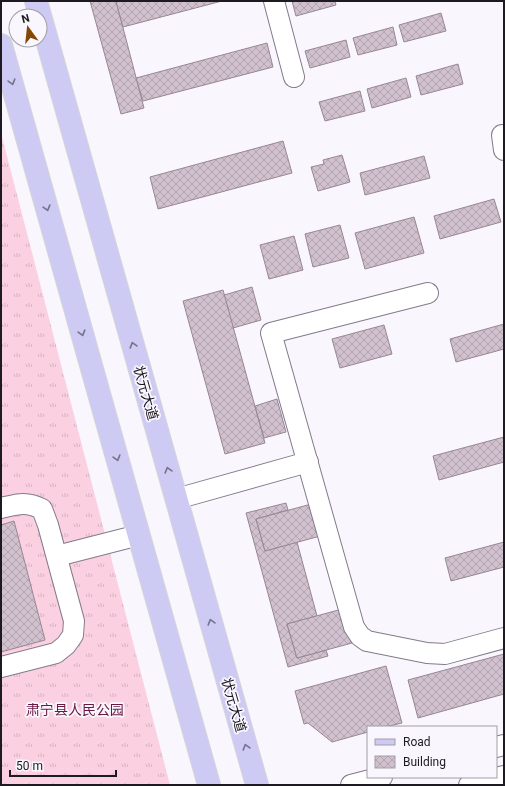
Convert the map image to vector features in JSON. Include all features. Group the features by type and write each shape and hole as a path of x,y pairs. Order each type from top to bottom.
{"main road":[{"name":"状元大道","path":"36,1 256,785"},
{"path":"1,45 209,785"}],"street":[{"path":"274,1 294,77"},
{"path":"504,135 502,136 504,150"},
{"path":"428,293 271,333 354,627 360,636 367,642 427,653 445,654 504,638"},
{"path":"176,499 308,462"},
{"path":"1,508 18,503 31,504 42,509 57,556 74,621 73,635 56,653 1,667"},
{"path":"57,556 139,535"},
{"path":"351,785 378,778"},
{"path":"469,785 496,778"}],"green space":[{"name":"肃宁县人民公园","path":"1,133 170,785 1,785"}],"building":[{"path":"90,1 116,1 144,108 121,114"},
{"path":"222,1 123,27 116,2"},
{"path":"292,1 335,1 336,5 296,16"},
{"path":"441,13 446,31 404,42 399,25"},
{"path":"393,27 397,45 358,55 353,38"},
{"path":"346,40 350,57 310,68 305,51"},
{"path":"267,43 273,67 143,101 136,78"},
{"path":"458,64 463,84 421,95 416,76"},
{"path":"406,78 411,97 372,108 367,89"},
{"path":"360,91 365,111 325,121 319,102"},
{"path":"283,141 292,173 158,209 150,177"},
{"path":"342,155 350,182 318,191 311,167 324,164 323,160"},
{"path":"424,156 430,178 365,195 360,173"},
{"path":"494,199 501,222 440,239 434,216"},
{"path":"414,217 424,253 365,269 355,233"},
{"path":"340,225 349,258 313,267 305,234"},
{"path":"294,236 303,270 269,279 260,245"},
{"path":"252,287 261,320 233,328 224,295"},
{"path":"223,290 265,443 225,454 183,301"},
{"path":"504,324 504,349 456,362 450,339"},
{"path":"384,325 392,354 340,368 332,339"},
{"path":"277,399 286,432 264,438 255,406"},
{"path":"504,437 504,462 439,480 433,456"},
{"path":"286,503 288,510 256,519 265,551 297,542 317,616 287,624 297,658 326,650 328,656 288,667 246,513"},
{"path":"315,503 324,535 265,551 256,519"},
{"path":"14,521 45,640 1,652 1,525"},
{"path":"504,542 504,567 451,581 445,558"},
{"path":"342,609 352,643 297,658 287,624"},
{"path":"504,654 504,694 418,718 408,680"},
{"path":"386,666 402,723 389,726 367,726 367,732 332,742 308,723 304,724 295,691"}]}
